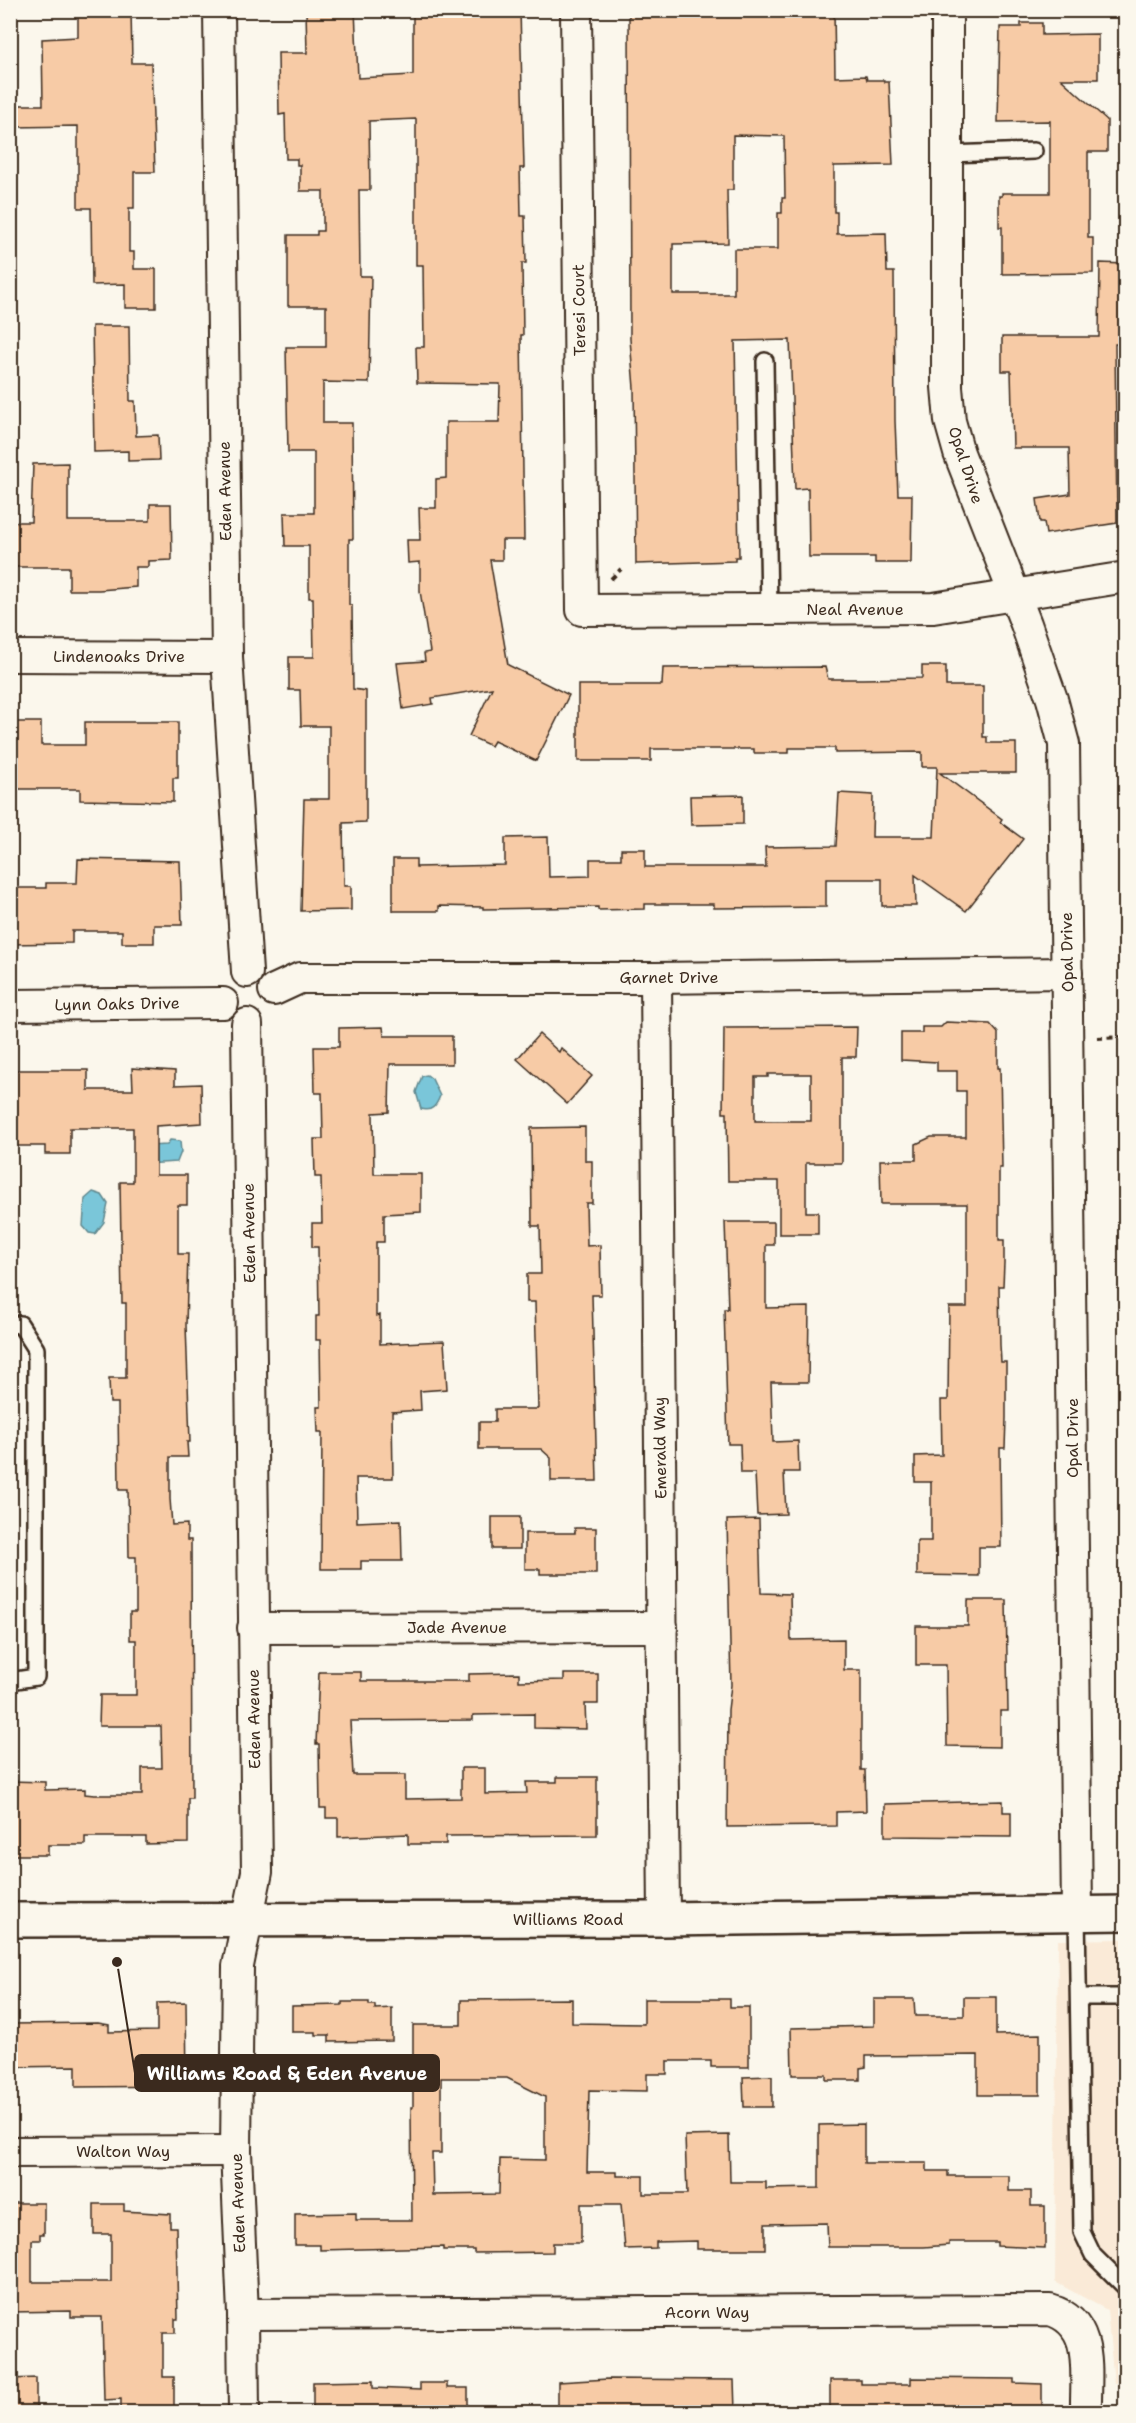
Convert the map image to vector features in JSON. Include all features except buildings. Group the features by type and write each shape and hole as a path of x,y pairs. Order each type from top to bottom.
{"street":[{"name":"Eden Avenue","path":"219,10 227,657 247,972"},
{"name":"Teresi Court","path":"576,10 582,610"},
{"name":"Opal Drive","path":"947,10 949,154 947,387 951,421 959,453 1053,699 1064,744 1077,1913"},
{"name":"Neal Avenue","path":"582,610 933,608 1125,577"},
{"name":"Lindenoaks Drive","path":"10,656 227,657"},
{"path":"247,972 263,976 274,990 275,998 270,1014 256,1023 247,1024 232,1018 223,1003 226,986 238,974 247,972"},
{"name":"Garnet Drive","path":"274,990 300,978 656,978 1067,973"},
{"name":"Emerald Way","path":"656,978 664,1919"},
{"name":"Lynn Oaks Drive","path":"10,1005 223,1003"},
{"name":"Eden Avenue","path":"244,2412 243,2314 236,2151 238,1966 256,1872 247,1024"},
{"name":"Jade Avenue","path":"253,1628 662,1627"},
{"name":"Williams Road","path":"10,1920 664,1919 1125,1913"},
{"name":"Walton Way","path":"10,2152 236,2151"},
{"name":"Acorn Way","path":"243,2314 1050,2310 1073,2320 1085,2344 1086,2412"}],"lane":[{"path":"949,154 1034,151"},
{"path":"765,360 769,610"},
{"path":"10,1325 20,1324 36,1348 36,1677 10,1681"},
{"path":"1077,1913 1082,2232 1094,2255 1125,2288"},
{"path":"1079,1997 1125,1997"}],"path":[{"path":"1097,1038 1125,1037"}],"shaded area":[{"path":"1125,1939 1125,2383 1114,2383 1107,2310 1055,2282 1058,1940"}],"water":[{"path":"427,1075 432,1079 440,1096 433,1107 425,1110 421,1109 416,1092 422,1076"},
{"path":"170,1140 180,1141 181,1152 177,1162 145,1164 148,1146 167,1145"},
{"path":"93,1192 102,1195 108,1204 104,1222 95,1234 89,1233 83,1226 85,1199"}],"place":[{"name":"Williams Road & Eden Avenue","path":"117,1962"}]}
